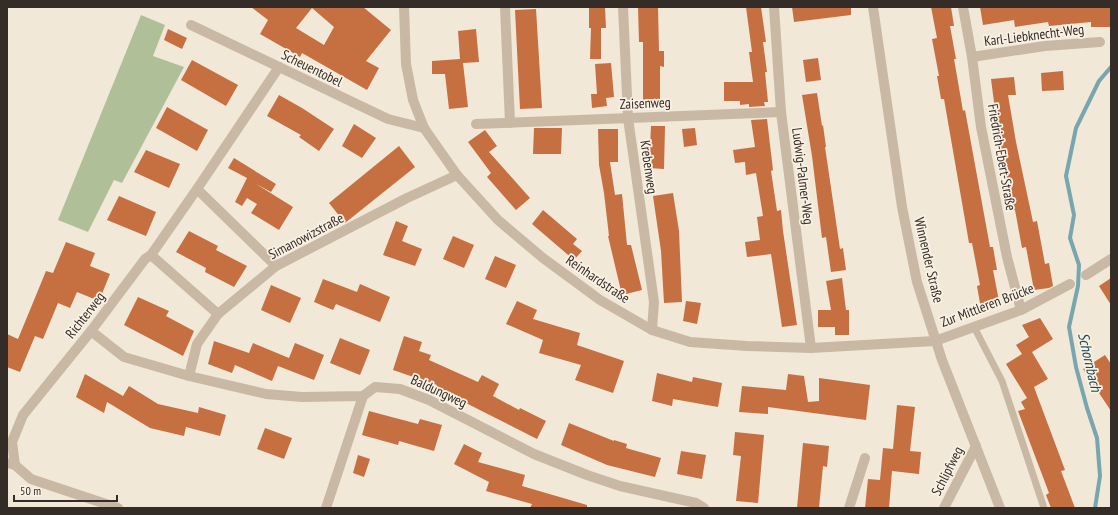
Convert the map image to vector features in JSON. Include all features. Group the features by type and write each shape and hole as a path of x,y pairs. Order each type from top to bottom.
{"street":[{"name":"Reinhardstraße","path":"404,7 408,71 413,100 424,128 457,174 498,220 543,258 600,300 652,330 690,342 811,348 935,340"},
{"path":"505,7 510,123"},
{"name":"Krebenweg","path":"623,7 628,118 654,302 652,330"},
{"name":"Ludwig-Palmer-Weg","path":"774,7 781,112 811,348"},
{"name":"Winnender Straße","path":"873,7 902,207 917,282 935,340 1000,508"},
{"name":"Friedrich-Ebert-Straße","path":"963,7 972,57 981,127 1007,257 1021,310"},
{"name":"Scheuentobel","path":"191,25 388,120 424,128"},
{"name":"Karl-Liebknecht-Weg","path":"972,57 1045,46 1100,42"},
{"name":"Richterweg","path":"11,464 12,442 23,415 91,331 146,259 151,255 279,67"},
{"name":"Zaisenweg","path":"476,124 781,112"},
{"name":"Simanowizstraße","path":"189,376 197,344 218,314 276,266 407,198 457,174"},
{"path":"197,189 276,266"},
{"path":"151,255 218,314"},
{"path":"1086,275 1111,259"},
{"name":"Zur Mittleren Brücke","path":"935,340 1021,310 1070,284"},
{"name":"Baldungweg","path":"91,331 124,357 189,376 266,394 302,398 363,396 375,387 400,389 429,400 534,454 586,475 620,486 696,503 704,508"},
{"path":"326,508 363,396"},
{"name":"Schlipfweg","path":"944,508 976,446"},
{"path":"849,508 865,458"},
{"path":"11,464 30,479 118,508"}],"lane":[{"path":"974,327 1002,381 1044,508"}],"green space":[{"path":"141,15 165,25 153,56 184,67 122,183 114,180 88,232 58,220"}],"building":[{"path":"251,7 363,7 391,30 366,61 379,68 367,90 302,53 300,57 260,34 268,20","holes":["312,8 334,27 324,45 296,28"]},
{"path":"589,7 605,7 606,28 601,28 601,59 590,59 591,28 589,28"},
{"path":"638,7 658,7 659,51 664,51 664,67 660,66 660,104 643,104 643,42 639,42"},
{"path":"746,7 761,7 766,42 763,42 767,72 765,72 768,102 764,102 765,106 749,107 749,104 740,105 740,101 724,101 724,82 753,82 749,52 752,52"},
{"path":"792,7 851,7 851,15 794,22"},
{"path":"931,7 951,7 954,26 950,26 956,59 954,59 963,111 965,110 990,247 993,247 997,270 993,270 1000,306 981,309 977,286 980,285 972,243 969,243 944,99 941,99 937,76 939,76 932,39 937,38"},
{"path":"980,7 1111,8 1111,27 1091,27 1091,22 1049,26 1048,22 1015,27 1014,20 983,25"},
{"path":"536,9 542,108 520,109 515,10"},
{"path":"168,29 187,38 182,49 164,40"},
{"path":"476,29 479,62 463,63 468,107 449,109 445,74 432,74 432,61 460,59 458,31"},
{"path":"818,58 821,80 806,82 803,60"},
{"path":"192,60 238,85 226,106 181,80"},
{"path":"611,63 614,97 606,98 607,106 592,108 591,94 597,94 595,64"},
{"path":"1063,71 1064,90 1042,91 1041,73"},
{"path":"1014,77 1016,95 1008,95 1016,142 1033,222 1037,221 1045,264 1049,263 1053,286 1034,290 1026,247 1022,248 1015,210 1011,211 991,110 995,110 991,79"},
{"path":"817,93 822,126 823,125 840,249 843,248 846,270 831,272 826,237 822,238 812,156 802,95"},
{"path":"279,95 334,129 319,151 299,137 301,135 267,116"},
{"path":"167,107 208,130 197,151 156,128"},
{"path":"767,119 773,170 771,171 777,211 781,210 797,325 782,327 771,254 747,257 745,242 760,240 757,217 763,216 756,173 746,175 745,162 735,163 733,150 755,147 751,120"},
{"path":"354,124 376,138 362,158 342,146"},
{"path":"651,126 665,126 664,169 649,168"},
{"path":"534,128 562,128 561,154 533,154"},
{"path":"695,128 697,145 684,147 682,129"},
{"path":"598,129 618,129 618,162 610,162 615,195 622,194 627,245 631,245 642,290 622,295 608,236 604,193 599,165"},
{"path":"485,130 497,146 489,152 530,198 516,210 487,177 491,173 468,142"},
{"path":"399,146 415,167 345,223 329,203"},
{"path":"146,150 180,164 169,188 134,172"},
{"path":"234,158 276,184 271,192 256,184 293,207 279,230 251,213 257,204 247,198 242,206 235,202 247,178 228,168"},
{"path":"673,193 679,231 682,302 664,303 661,251 653,196"},
{"path":"119,196 156,212 146,236 107,220"},
{"path":"543,210 577,239 573,244 582,251 574,260 532,224"},
{"path":"396,221 408,226 402,241 422,249 415,266 383,255"},
{"path":"189,231 218,246 216,250 247,266 234,287 205,272 206,268 176,252"},
{"path":"453,236 474,245 464,268 443,259"},
{"path":"66,242 95,253 90,266 110,274 99,301 77,292 70,308 58,303 43,339 35,336 20,372 7,367 7,334 18,339 46,271 53,273"},
{"path":"495,256 516,265 506,288 485,279"},
{"path":"842,278 846,310 849,310 849,335 835,335 835,327 818,327 818,310 831,310 826,281"},
{"path":"1111,278 1111,305 1099,286"},
{"path":"323,279 357,292 360,284 390,297 380,322 336,304 333,310 314,302"},
{"path":"271,285 301,298 290,323 261,310"},
{"path":"138,297 169,311 166,316 194,331 183,356 124,325"},
{"path":"517,301 537,310 533,319 580,333 577,345 624,361 613,393 575,380 581,365 539,353 543,340 506,324"},
{"path":"686,301 701,303 697,324 683,321"},
{"path":"1040,318 1053,339 1032,352 1048,379 1034,387 1065,470 1061,471 1075,508 1051,508 1046,495 1049,493 1018,411 1025,409 1021,402 1027,398 1006,364 1022,354 1016,345 1029,337 1022,325"},
{"path":"404,336 422,342 419,351 431,355 429,360 478,382 482,375 499,384 493,396 519,410 520,408 546,421 537,439 456,398 455,399 434,390 437,385 393,370"},
{"path":"340,338 370,350 360,375 330,363"},
{"path":"214,341 249,353 253,343 289,358 295,343 324,355 314,380 278,366 272,381 235,365 232,373 208,364"},
{"path":"1105,355 1111,364 1111,411 1083,369"},
{"path":"657,373 692,382 693,377 722,383 718,407 673,399 672,406 652,401"},
{"path":"85,374 123,396 129,386 158,404 198,413 199,407 226,415 220,436 186,427 184,436 150,428 107,402 104,413 76,397"},
{"path":"788,374 804,376 808,402 819,401 819,378 870,385 866,420 768,407 768,414 739,412 742,386 786,390"},
{"path":"897,405 915,407 910,451 921,452 919,474 892,471 889,508 865,508 868,479 880,480 883,448 893,449"},
{"path":"369,411 418,424 420,419 442,425 434,451 399,441 398,445 362,435"},
{"path":"569,423 614,441 627,444 626,448 661,458 655,477 607,465 561,445"},
{"path":"265,428 292,438 284,459 257,449"},
{"path":"735,432 764,435 758,503 736,501 741,456 733,455"},
{"path":"803,443 829,446 827,467 823,466 819,508 797,508"},
{"path":"464,444 482,453 478,462 525,475 522,486 587,505 587,508 530,508 532,504 486,491 489,482 454,464"},
{"path":"681,451 706,455 702,479 677,474"},
{"path":"358,455 370,459 364,477 353,473"}],"waterway":[{"name":"Schornbach","path":"1095,508 1100,476 1097,438 1076,367 1069,327 1078,286 1079,265 1070,238 1074,215 1066,176 1076,128 1099,81 1111,67"}]}
